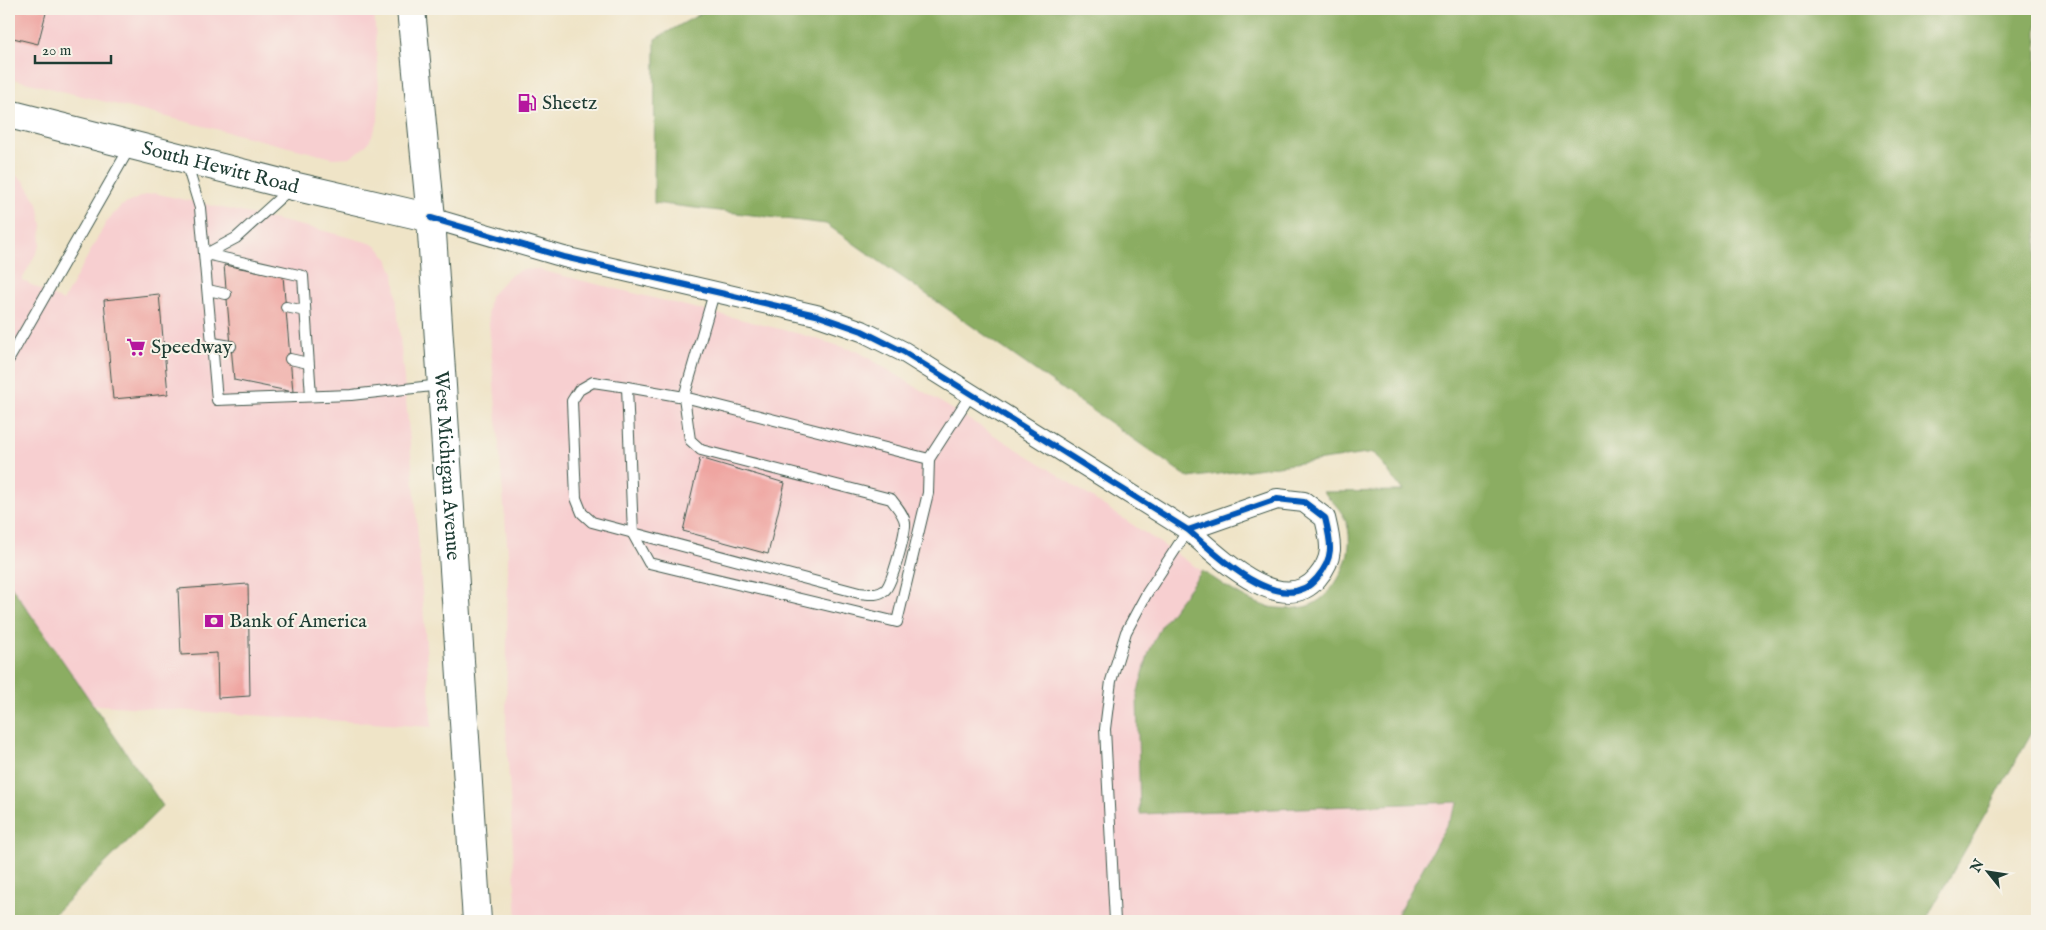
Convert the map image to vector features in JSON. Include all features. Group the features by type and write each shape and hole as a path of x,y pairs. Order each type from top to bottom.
{"main road":[{"name":"West Michigan Avenue","path":"411,9 431,218 477,921"},
{"name":"South Hewitt Road","path":"9,114 185,157 293,186 431,218"}],"street":[{"path":"431,218 564,257 816,315 862,331 904,352 1188,530 1226,563 1256,583 1283,593 1309,588 1328,566 1330,542 1325,518 1304,502 1277,500 1188,530"}],"lane":[{"path":"9,359 132,144"},
{"path":"185,157 200,208 206,254 217,400 351,395 442,385"},
{"path":"206,254 236,238 293,186"},
{"path":"206,254 303,276 311,396"},
{"path":"208,290 226,294"},
{"path":"714,292 684,397 690,440 701,450 891,499 906,523 893,576 887,588 876,595 859,593 592,522 582,513 576,498 572,401 579,390 593,382 684,397 929,459"},
{"path":"286,306 305,311"},
{"path":"213,342 232,346"},
{"path":"290,359 308,363"},
{"path":"627,387 633,534 649,564 897,622 928,493 929,459 971,394"},
{"path":"1115,921 1105,729 1111,681 1126,632 1147,593 1188,530"}],"shaded area":[{"path":"9,9 374,9 379,91 378,121 369,142 362,149 350,157 333,158 9,78"},
{"path":"9,171 24,181 38,203 42,225 40,246 22,280 63,301 107,221 121,206 142,196 154,193 317,229 370,243 378,247 388,260 394,273 415,496 432,727 9,699"},
{"path":"535,269 800,334 859,352 1043,465 1202,571 1161,626 1149,652 1137,695 1140,813 1459,802 1394,921 517,921 506,726 508,554 488,312 490,296 509,276 520,270"}],"green space":[{"path":"709,9 2037,9 2037,723 1925,921 1394,921 1459,802 1140,814 1137,695 1149,652 1161,626 1202,571 1238,594 1257,603 1277,608 1311,605 1332,588 1339,577 1348,554 1348,530 1345,519 1335,504 1323,492 1403,491 1374,453 1189,478 826,224 654,203 655,39"},
{"path":"9,583 163,806 47,921 9,921"}],"building":[{"path":"9,9 47,9 38,44 9,37"},
{"path":"224,265 283,276 293,392 234,380"},
{"name":"Speedway","path":"159,294 168,394 113,399 104,300"},
{"path":"700,458 785,483 768,554 683,531"},
{"name":"Bank of America","path":"248,584 250,696 218,698 217,653 181,655 178,589"}],"cycle path":[{"path":"431,218 564,257 816,315 862,331 904,352 1188,530 1232,567 1268,588 1286,592 1303,589 1317,578 1323,570 1330,550 1325,518 1304,502 1277,499 1188,530"}],"place":[{"name":"Sheetz","path":"527,103"},
{"name":"Speedway","path":"136,347"},
{"name":"Bank of America","path":"214,621"}]}
